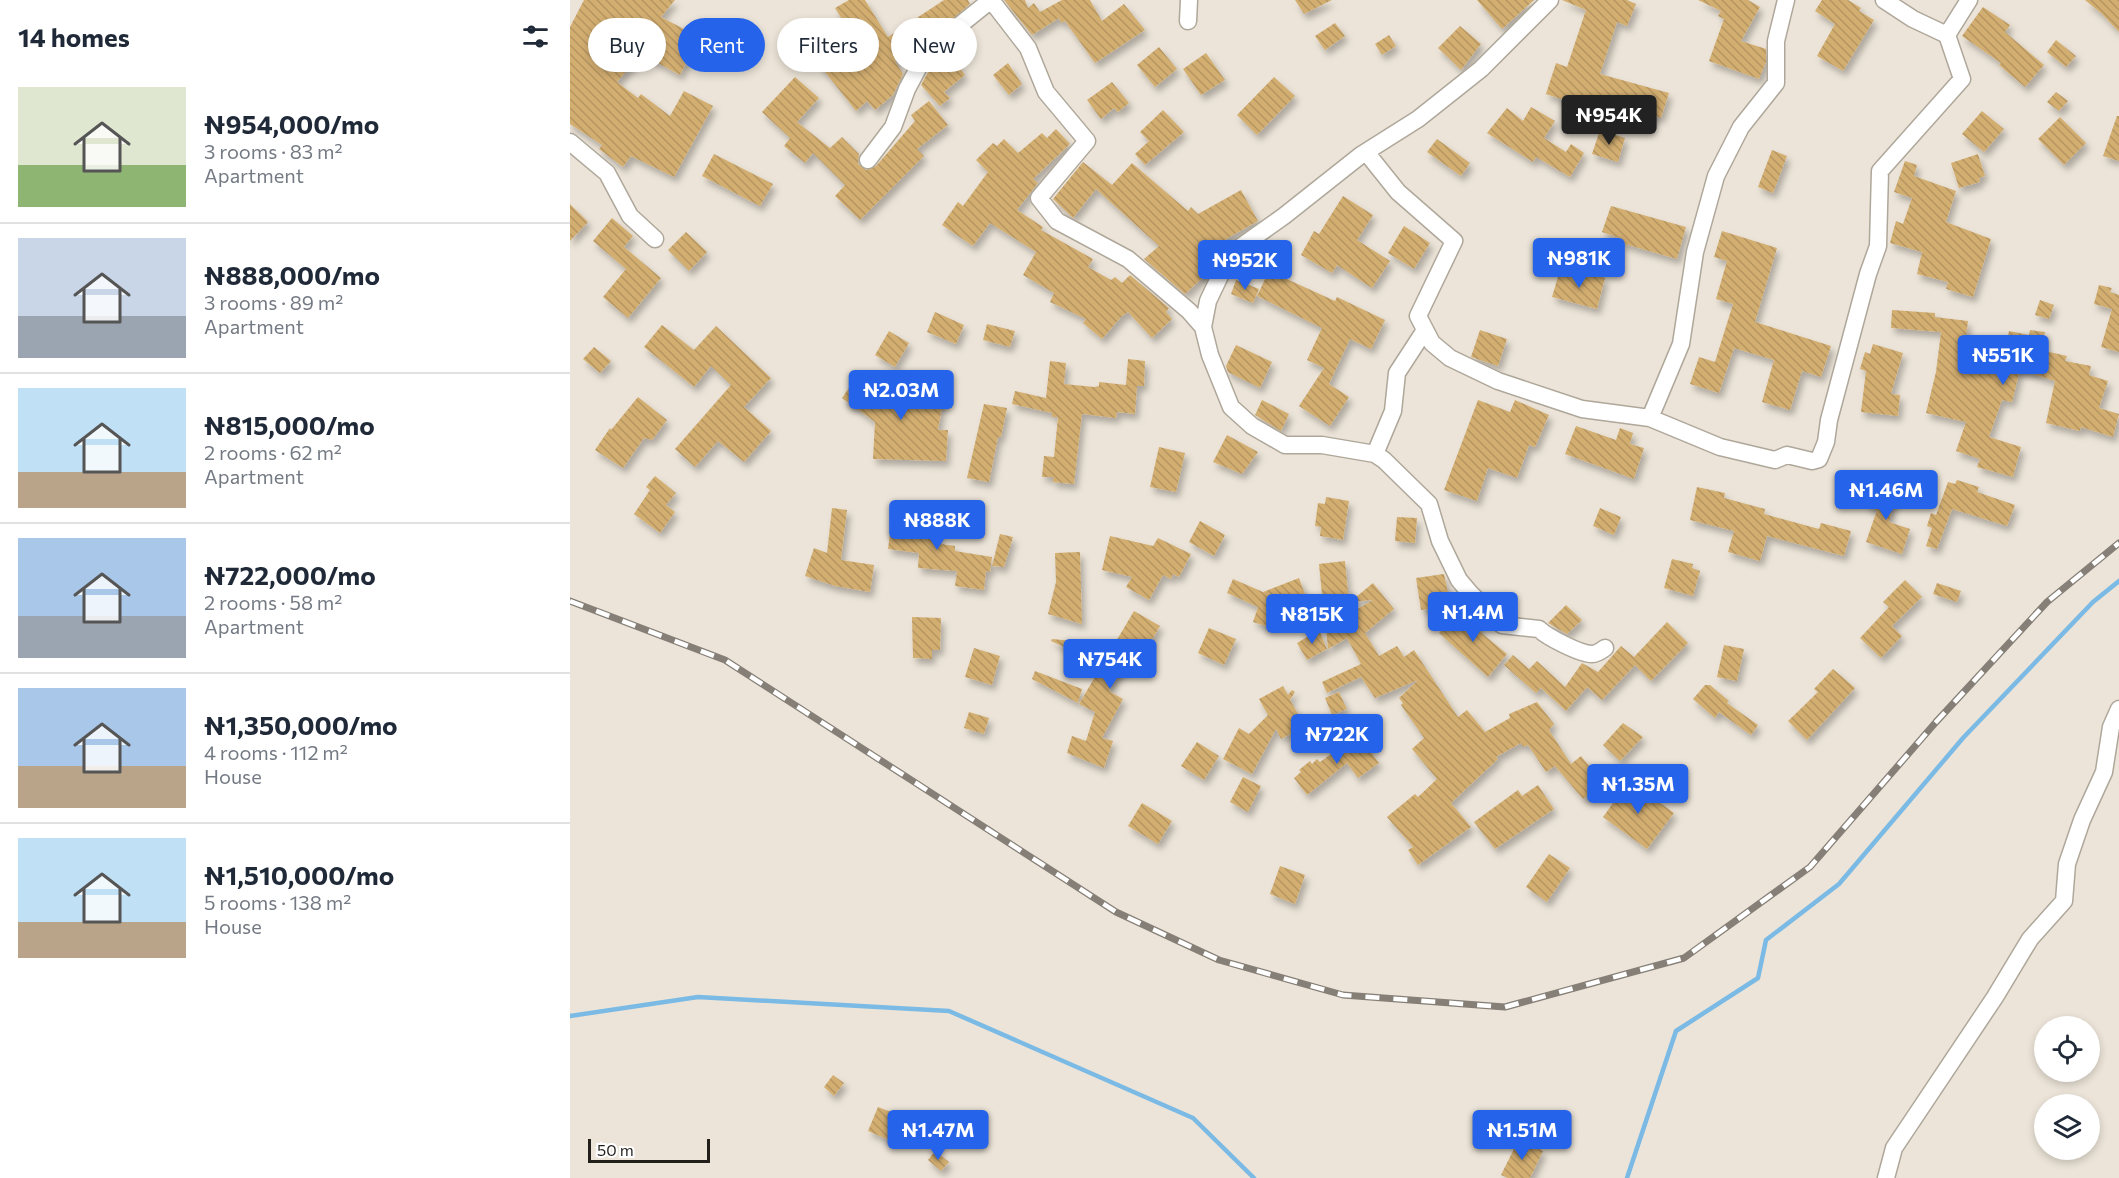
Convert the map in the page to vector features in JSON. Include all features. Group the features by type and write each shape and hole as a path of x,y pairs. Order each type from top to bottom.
{"street":[{"path":"868,160 893,127 907,89 923,59 940,41 991,0 1028,48 1046,92 1086,141 1039,198 1057,221 1128,259 1189,311 1203,327"},
{"path":"1188,21 1189,0"},
{"path":"1550,0 1481,69 1418,119 1366,152 1229,257 1208,301 1203,327 1210,355 1231,407 1252,426 1285,445 1322,445 1375,454 1384,460 1429,504 1440,541 1459,579 1492,618 1502,625 1539,629 1546,636 1568,644 1577,652 1594,654 1605,648"},
{"path":"1650,418 1681,344 1695,252 1716,176 1741,127 1776,83 1776,41 1786,0"},
{"path":"1366,152 1398,192 1454,241 1418,316 1432,343 1450,358 1498,381 1582,409 1650,418 1720,447 1775,460 1787,455 1812,461 1819,459 1826,442 1828,420 1868,274 1878,246 1880,171 1962,79 1947,35 1884,0"},
{"path":"1947,35 1969,0"},
{"path":"570,142 607,172 630,216 655,239"},
{"path":"1189,311 1208,301"},
{"path":"1375,454 1393,411 1397,373 1425,330"},
{"path":"1886,1178 1894,1148 1946,1073 2030,939 2064,901 2067,892 2067,864 2082,820 2104,772 2111,727 2119,709"}],"building":[{"path":"584,0 675,0 661,17 663,18 588,18 588,72 626,72 617,82 638,98 641,94 670,116 684,91 713,106 674,177 631,156 623,167 599,149 602,145 570,124 570,27"},
{"path":"849,0 865,0 876,18 841,18 835,8"},
{"path":"944,0 968,0 970,4 953,18 917,18"},
{"path":"1004,0 1025,0 1028,8 1034,3 1040,12 1062,0 1090,0 1102,21 1124,4 1145,30 1095,63 1065,21 1061,23 1059,18 1032,35"},
{"path":"1295,0 1332,0 1304,14"},
{"path":"1477,0 1534,0 1502,29"},
{"path":"1562,0 1627,0 1636,4 1627,26 1617,22 1600,74 1669,93 1661,118 1655,116 1654,120 1580,95 1576,104 1546,94 1556,63 1567,67 1586,10"},
{"path":"1698,0 1748,0 1760,7 1741,41 1766,49 1766,62 1759,79 1709,61 1724,19 1718,16 1721,11"},
{"path":"1822,0 1848,0 1861,8 1859,11 1874,20 1843,71 1817,56 1835,24 1815,11"},
{"path":"2085,0 2119,0 2119,32 2102,14"},
{"path":"1983,7 2010,25 2005,32 2044,65 2025,87 1999,65 2001,63 1962,36"},
{"path":"666,20 678,26 678,72 682,72 680,75 666,67"},
{"path":"879,23 888,37 891,35 891,72 903,74 893,95 875,110 867,101 856,111 825,72 879,72"},
{"path":"1335,23 1345,36 1325,50 1315,36"},
{"path":"1460,26 1481,44 1461,70 1438,48"},
{"path":"1389,35 1396,46 1382,55 1375,44"},
{"path":"2056,40 2076,56 2066,67 2047,52"},
{"path":"1159,47 1177,69 1155,87 1137,65"},
{"path":"1206,53 1225,80 1201,95 1183,69"},
{"path":"1008,63 1022,84 1009,95 993,75"},
{"path":"928,72 963,72 965,75 944,92 950,98 940,106 921,85"},
{"path":"795,77 819,98 797,122 830,148 842,137 859,154 858,164 866,170 876,166 915,121 911,115 929,101 948,125 917,149 924,156 860,220 835,196 845,185 813,153 805,163 784,146 790,138 762,112"},
{"path":"1274,77 1295,96 1257,135 1237,115"},
{"path":"1112,82 1129,103 1118,112 1114,108 1101,119 1087,100"},
{"path":"2056,92 2068,101 2059,111 2047,102"},
{"path":"1531,107 1555,121 1544,138 1566,152 1571,144 1584,153 1570,177 1536,157 1533,162 1487,133 1507,108 1523,121"},
{"path":"1163,110 1184,132 1145,165 1135,154 1149,141 1140,132"},
{"path":"1982,111 2004,129 1984,152 1962,134"},
{"path":"2117,116 2119,116 2119,161 2103,156"},
{"path":"2060,117 2086,143 2064,165 2038,139"},
{"path":"1056,129 1070,144 1033,179 1038,183 1017,210 1043,227 1041,230 1093,259 1088,267 1111,280 1115,277 1122,283 1130,275 1169,308 1166,312 1172,319 1152,338 1128,312 1102,339 1083,323 1086,319 1050,302 1054,293 1023,275 1036,252 990,223 973,246 942,225 958,202 963,206 988,172 976,160 993,143 997,146 1004,139 1018,153 1042,133 1047,138"},
{"path":"1600,130 1625,138 1618,162 1592,154"},
{"path":"1437,139 1470,163 1461,176 1427,152"},
{"path":"1772,150 1787,156 1773,193 1758,187"},
{"path":"714,154 773,184 760,206 702,176"},
{"path":"1978,154 1985,176 1979,178 1980,182 1959,188 1951,163"},
{"path":"1905,161 1917,165 1914,176 1956,191 1946,222 1991,239 1973,297 1946,289 1948,282 1917,274 1922,252 1890,243 1896,221 1903,224 1912,198 1894,192"},
{"path":"1083,162 1112,185 1132,163 1188,211 1191,207 1198,214 1241,190 1258,221 1226,239 1229,243 1220,252 1211,270 1185,294 1144,259 1159,246 1096,189 1073,218 1053,199"},
{"path":"1343,196 1373,215 1357,240 1390,261 1372,288 1337,265 1332,273 1301,255 1314,231 1319,234"},
{"path":"570,204 588,222 570,241"},
{"path":"1611,206 1686,227 1677,259 1621,243 1622,239 1602,232"},
{"path":"612,218 633,236 624,247 661,278 628,318 603,297 626,269 593,241"},
{"path":"1404,226 1430,243 1414,269 1388,253"},
{"path":"1722,231 1777,248 1755,322 1831,346 1821,377 1802,371 1790,410 1762,402 1774,360 1734,348 1719,393 1690,384 1699,357 1715,362 1733,304 1716,299 1727,261 1714,257"},
{"path":"686,232 707,252 689,271 668,250"},
{"path":"1560,270 1581,276 1582,271 1605,278 1597,309 1552,297"},
{"path":"1269,271 1335,301 1337,297 1385,320 1371,349 1350,339 1329,384 1349,397 1330,426 1299,406 1324,368 1307,360 1322,328 1257,296"},
{"path":"1236,280 1259,289 1253,303 1231,294"},
{"path":"2099,285 2112,288 2110,292 2119,295 2119,352 2101,347 2112,309 2094,304"},
{"path":"2040,300 2054,305 2049,319 2035,315"},
{"path":"1892,310 1935,313 1935,317 1968,321 1966,338 2006,345 2009,331 2029,335 2030,330 2045,332 2041,347 2046,348 2045,351 2067,356 2065,361 2091,366 2089,375 2108,381 2099,408 2119,414 2113,437 2081,427 2080,431 2046,423 2055,381 2020,370 2012,402 2002,400 1989,437 2021,447 2013,477 1977,467 1980,459 1956,451 1966,422 1926,413 1936,372 1941,332 1891,328"},
{"path":"935,312 964,325 956,344 927,332"},
{"path":"987,324 1015,331 1010,347 983,340"},
{"path":"662,325 694,350 716,326 771,378 744,407 771,431 744,462 718,441 695,467 675,449 731,385 711,366 694,387 644,347"},
{"path":"1480,330 1507,339 1498,366 1471,357"},
{"path":"889,331 909,343 895,367 875,355"},
{"path":"1873,344 1903,353 1891,394 1900,395 1898,416 1861,412 1866,371 1860,369 1865,352 1870,354"},
{"path":"1236,345 1272,362 1260,388 1228,372 1226,366"},
{"path":"594,347 611,361 600,373 583,359"},
{"path":"1128,359 1145,361 1144,386 1137,386 1135,414 1117,412 1116,418 1082,414 1074,484 1053,482 1053,477 1042,477 1044,456 1054,457 1058,417 1052,417 1052,413 1012,404 1015,391 1046,398 1050,361 1066,363 1064,384 1094,387 1099,386 1099,382 1126,385"},
{"path":"858,375 863,375 892,396 893,386 944,396 938,430 948,430 946,461 873,459 875,422 842,398"},
{"path":"638,397 667,420 652,440 644,438 623,468 595,450 610,428 611,430"},
{"path":"1262,400 1289,414 1281,431 1255,415"},
{"path":"1478,400 1510,412 1515,400 1549,415 1535,447 1529,445 1517,478 1488,468 1477,501 1444,490"},
{"path":"984,404 1007,408 1001,437 998,437 989,482 967,478"},
{"path":"1576,426 1616,440 1620,428 1633,433 1630,444 1644,448 1634,479 1565,454"},
{"path":"1227,435 1258,452 1242,474 1213,462"},
{"path":"1159,447 1185,453 1176,492 1150,487"},
{"path":"655,476 676,493 666,505 675,512 660,533 634,514 650,490 646,487"},
{"path":"1957,480 1979,487 1977,492 2015,505 2007,526 1952,509 1937,549 1926,546 1932,528 1927,526 1931,513 1936,515 1948,482 1955,484"},
{"path":"1878,483 1898,489 1889,522 1910,529 1902,554 1866,542 1877,510 1866,507 1871,489 1877,491"},
{"path":"1697,487 1725,493 1724,498 1765,509 1764,514 1819,529 1821,523 1851,531 1844,556 1767,536 1760,561 1728,552 1734,531 1690,520"},
{"path":"1326,497 1349,501 1343,540 1320,536 1321,527 1315,526 1318,503 1325,504"},
{"path":"897,506 920,509 917,538 942,540 941,544 955,546 955,551 992,557 990,572 986,571 984,590 955,586 957,571 918,568 919,553 888,549 893,511 896,512"},
{"path":"832,508 847,510 841,560 874,565 870,592 835,586 805,576 814,548 827,553"},
{"path":"1600,508 1621,517 1614,535 1593,526"},
{"path":"1397,517 1417,518 1415,543 1395,541"},
{"path":"1200,521 1225,535 1214,556 1189,542"},
{"path":"1000,534 1013,537 1004,567 992,566"},
{"path":"1110,536 1153,546 1158,538 1191,554 1179,577 1173,574 1171,579 1163,575 1149,600 1126,587 1132,577 1102,570"},
{"path":"1080,552 1082,624 1048,614 1056,582 1055,553"},
{"path":"1672,559 1693,564 1692,568 1700,571 1693,596 1664,588"},
{"path":"1345,561 1349,602 1323,605 1319,564"},
{"path":"1444,574 1451,606 1421,610 1416,578"},
{"path":"1299,578 1308,602 1273,615 1269,627 1253,622 1258,607 1227,593 1233,579 1263,592"},
{"path":"1905,580 1922,597 1892,626 1902,636 1881,658 1860,638 1889,607 1883,602"},
{"path":"1373,583 1394,609 1365,633 1379,656 1397,646 1404,657 1414,650 1458,717 1467,710 1485,732 1510,718 1509,714 1537,702 1554,724 1549,730 1571,764 1581,756 1599,778 1586,789 1590,794 1583,799 1555,766 1546,772 1528,745 1523,747 1521,743 1496,757 1498,759 1451,803 1471,827 1418,865 1408,850 1413,847 1387,817 1415,794 1418,797 1437,779 1412,749 1424,738 1401,705 1403,703 1399,698 1418,680 1375,698 1361,677 1327,693 1322,682 1361,664 1347,638 1328,649 1326,627 1373,600 1350,602"},
{"path":"1937,583 1961,591 1957,602 1933,594"},
{"path":"1566,605 1582,620 1567,634 1548,623"},
{"path":"1460,610 1481,628 1479,631 1507,654 1488,677 1439,633"},
{"path":"1134,611 1160,626 1145,652 1136,647 1109,691 1123,699 1102,738 1113,741 1104,768 1067,753 1072,736 1086,741 1095,712 1079,704"},
{"path":"912,617 941,618 940,650 932,650 932,659 913,658"},
{"path":"1667,622 1688,643 1651,681 1635,665 1602,700 1587,687 1566,711 1541,688 1536,693 1504,665 1513,655 1529,669 1537,661 1565,687 1582,663 1598,672 1621,646 1634,657"},
{"path":"1209,628 1236,639 1224,665 1198,653"},
{"path":"1319,630 1327,649 1307,660 1297,643"},
{"path":"1052,639 1094,643 1090,659 1051,641"},
{"path":"1724,645 1744,649 1737,681 1717,677"},
{"path":"974,648 1000,656 992,685 965,677"},
{"path":"1833,669 1855,688 1807,740 1788,721 1818,692 1814,689"},
{"path":"1035,671 1082,689 1078,703 1032,679"},
{"path":"1705,685 1710,685 1729,701 1727,703 1758,725 1751,735 1719,712 1715,718 1693,699"},
{"path":"1283,686 1288,695 1292,690 1295,692 1290,700 1305,726 1281,739 1276,729 1252,774 1223,759 1239,728 1249,734 1268,715 1259,699"},
{"path":"1339,692 1347,709 1332,715 1325,698"},
{"path":"969,712 989,718 984,734 964,728"},
{"path":"1623,723 1643,737 1620,761 1603,745"},
{"path":"1358,735 1379,763 1358,778 1347,763 1307,795 1294,778 1301,772 1299,770 1310,761 1312,764 1317,759 1320,762"},
{"path":"1197,742 1219,756 1204,780 1181,766"},
{"path":"1243,777 1261,786 1248,812 1230,802"},
{"path":"1629,781 1674,813 1647,849 1603,817"},
{"path":"1538,785 1554,809 1495,849 1474,822 1518,790 1522,796"},
{"path":"1142,803 1172,821 1158,844 1128,826"},
{"path":"1549,854 1570,868 1547,902 1526,887"},
{"path":"1280,866 1305,875 1295,904 1270,894"},
{"path":"833,1075 844,1083 834,1096 824,1087"},
{"path":"878,1107 899,1115 889,1140 868,1131"},
{"path":"1519,1139 1543,1151 1530,1178 1508,1178 1501,1175"},
{"path":"935,1151 949,1162 941,1171 928,1160"}],"waterway":[{"path":"1627,1178 1676,1031 1758,978 1766,940 1839,884 1963,738 2093,602 2119,581"},
{"path":"570,1016 698,997 949,1011 1193,1118 1254,1178"}],"railway":[{"path":"570,601 725,660 1116,912 1219,960 1343,995 1505,1007 1684,958 1810,867 1936,722 2047,602 2119,543"}]}
